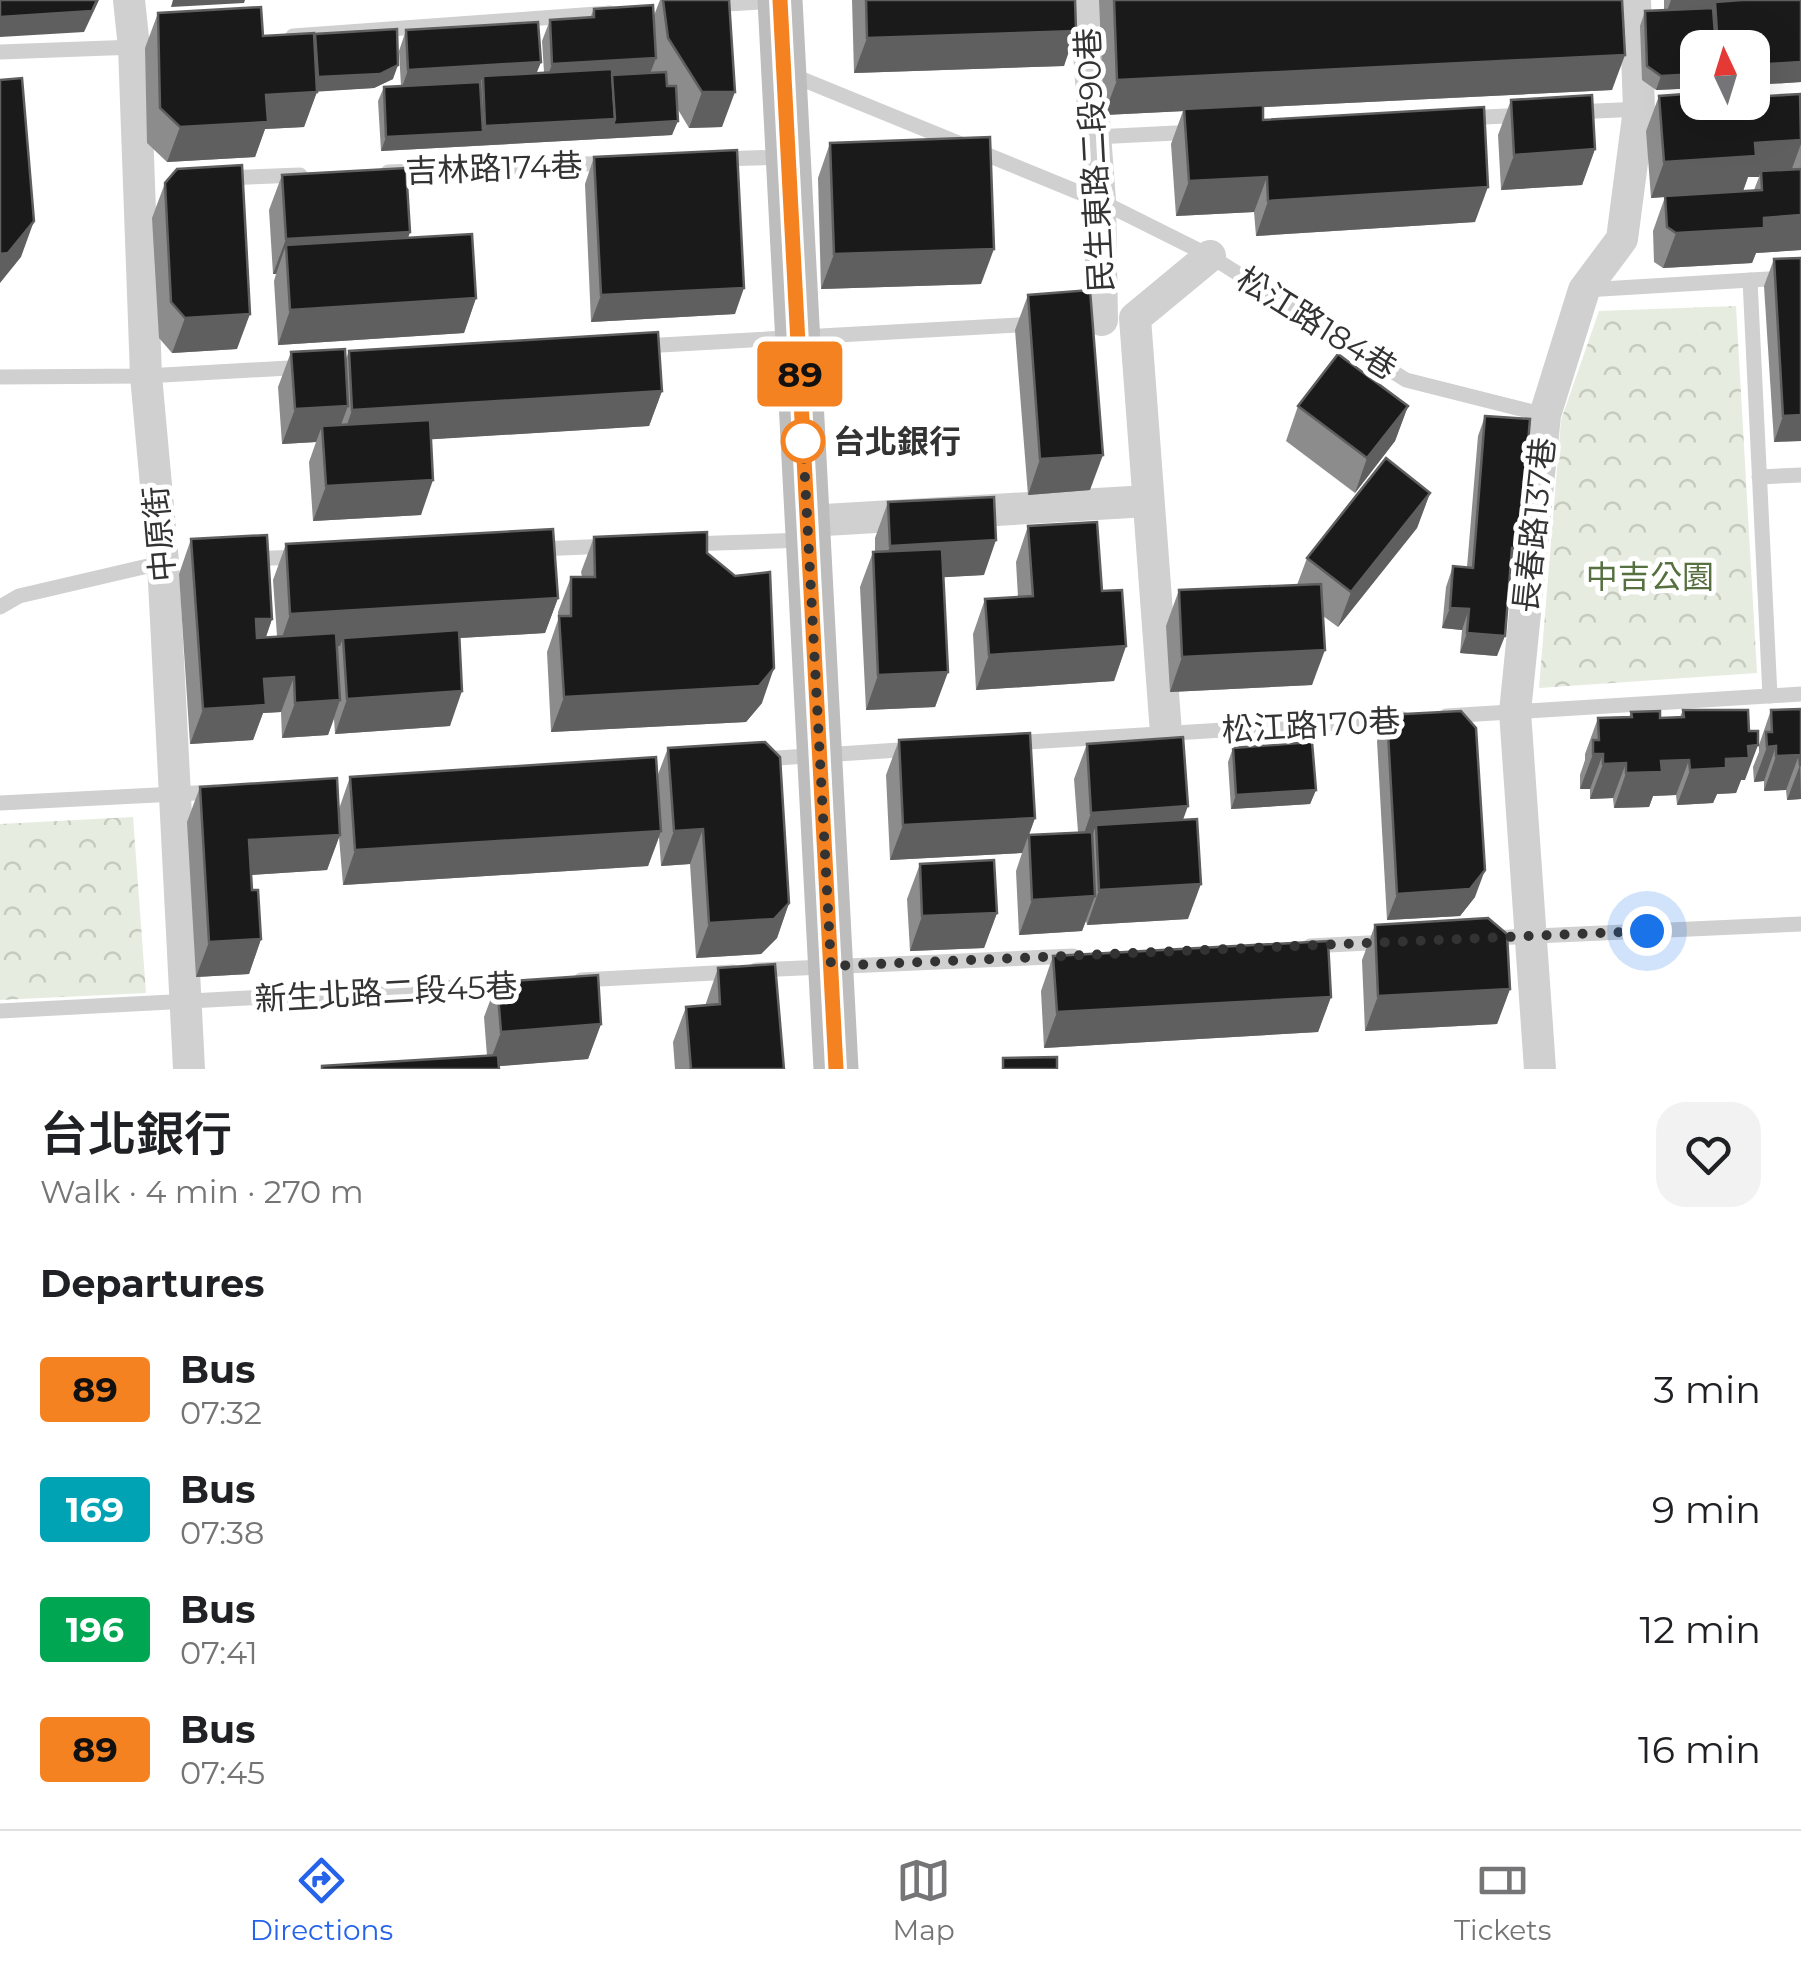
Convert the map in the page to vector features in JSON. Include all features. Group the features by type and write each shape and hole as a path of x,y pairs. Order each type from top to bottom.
{"street":[{"name":"中原街","path":"129,0 144,47 149,181 146,376 172,562 175,794 189,1069"},
{"path":"780,0 836,1069"},
{"name":"民生東路二段90巷","path":"1085,0 1107,320 1148,501 1166,733"},
{"name":"長春路137巷","path":"1540,1069 1515,712 1545,415 1584,290 1622,239 1648,109 1635,0"},
{"path":"1107,320 1210,256"},
{"path":"808,530 1148,501"}],"lane":[{"path":"702,6 780,0"},
{"path":"271,38 624,12"},
{"path":"0,52 144,47"},
{"name":"松江路184巷","path":"784,72 1100,201 1210,256 1406,380 1545,415"},
{"path":"1562,113 1648,109"},
{"path":"1445,119 1542,114"},
{"path":"1095,137 1212,131"},
{"path":"710,160 789,157"},
{"name":"吉林路174巷","path":"376,172 632,162"},
{"path":"198,179 316,174"},
{"path":"1584,290 1801,277"},
{"path":"1750,280 1770,696"},
{"path":"620,348 1046,323"},
{"path":"0,376 146,376 324,366"},
{"path":"1760,477 1801,475"},
{"path":"672,544 808,530"},
{"path":"515,550 632,546"},
{"path":"221,560 319,557"},
{"path":"0,608 19,596 172,562"},
{"name":"松江路170巷","path":"992,744 1801,694"},
{"path":"737,760 934,748"},
{"path":"0,803 233,791"},
{"path":"1472,939 1801,924"},
{"path":"1298,946 1395,942"},
{"name":"新生北路二段45巷","path":"557,982 1084,955"},
{"name":"新生北路二段45巷","path":"0,1011 538,983"}],"green space":[{"name":"中吉公園","path":"1736,306 1757,673 1539,688 1561,420 1599,311"},
{"path":"133,817 146,993 0,1000 0,824"}],"building":[{"path":"0,0 97,0 92,11 0,17"},
{"path":"663,0 729,0 735,92 702,92 668,38"},
{"path":"866,0 1075,0 1076,31 867,38"},
{"path":"1114,0 1622,0 1625,55 1117,80"},
{"path":"1801,0 1801,62 1770,64 1770,30 1717,30 1715,2"},
{"path":"653,5 656,58 552,64 550,20 594,17 594,9"},
{"path":"261,7 263,36 314,33 317,92 266,95 268,122 180,127 160,108 158,13"},
{"path":"1713,8 1715,30 1680,30 1680,75 1661,76 1647,66 1645,11"},
{"path":"538,22 541,62 408,70 406,30"},
{"path":"397,29 398,65 380,74 318,77 315,34"},
{"path":"612,69 615,119 485,126 483,76"},
{"path":"666,72 667,86 676,86 678,121 613,125 612,75"},
{"path":"22,78 34,221 8,253 0,254 0,80"},
{"path":"480,82 483,132 386,137 384,87"},
{"path":"1680,94 1680,120 1770,120 1770,96 1800,94 1801,140 1755,143 1756,156 1664,162 1659,96"},
{"path":"1592,95 1595,149 1514,155 1511,100"},
{"path":"1263,105 1263,120 1484,107 1488,187 1268,201 1267,177 1189,181 1184,109"},
{"path":"990,137 994,249 834,254 830,143"},
{"path":"737,150 744,288 601,295 594,157"},
{"path":"242,165 250,314 185,318 171,302 165,183 177,169"},
{"path":"406,168 410,232 286,239 282,175"},
{"path":"1801,169 1801,215 1764,218 1764,228 1676,233 1667,227 1665,196 1762,190 1761,171"},
{"path":"472,234 476,298 290,310 286,245"},
{"path":"1801,258 1801,415 1783,416 1774,259"},
{"path":"1090,290 1103,455 1040,459 1028,295"},
{"path":"658,332 662,391 352,410 349,351"},
{"path":"345,349 348,406 295,409 291,352"},
{"path":"1338,354 1408,406 1367,458 1298,406"},
{"path":"1485,416 1530,419 1519,549 1512,548 1505,636 1467,633 1469,609 1450,608 1453,566 1473,568"},
{"path":"430,420 433,480 326,486 322,426"},
{"path":"1386,458 1430,493 1351,592 1307,558"},
{"path":"994,497 996,540 890,546 888,502"},
{"path":"1097,522 1102,591 1122,590 1126,646 989,655 985,599 1033,596 1028,526"},
{"path":"553,529 558,598 290,614 286,544"},
{"path":"707,532 707,553 735,576 770,572 774,668 759,686 564,697 559,616 571,616 571,577 595,577 594,537"},
{"path":"267,535 272,619 256,619 257,638 336,633 340,700 295,703 294,677 264,679 266,705 203,709 191,539"},
{"path":"942,549 948,672 878,675 873,552"},
{"path":"1321,584 1325,650 1182,657 1179,590"},
{"path":"459,630 462,691 347,699 343,638"},
{"path":"1801,709 1800,765 1799,755 1776,756 1776,746 1767,747 1766,732 1772,732 1771,710"},
{"path":"1683,710 1748,710 1749,731 1758,731 1758,745 1748,746 1749,758 1726,759 1726,768 1690,770 1689,760 1661,761 1662,772 1626,773 1626,763 1603,764 1603,754 1593,754 1593,740 1599,740 1598,718 1660,711 1660,718 1684,717"},
{"path":"1461,711 1476,728 1485,870 1470,889 1397,894 1387,715"},
{"path":"1030,733 1035,818 903,825 899,740"},
{"path":"1183,737 1188,806 1091,813 1087,744"},
{"path":"765,742 780,757 789,903 774,919 709,923 703,829 674,831 668,748"},
{"path":"1312,742 1316,790 1236,795 1233,748"},
{"path":"656,757 661,831 355,850 350,777"},
{"path":"337,778 340,835 249,840 252,890 258,890 261,939 209,942 200,787"},
{"path":"1197,819 1201,884 1099,890 1096,825"},
{"path":"1092,832 1095,896 1032,900 1029,835"},
{"path":"994,860 997,913 922,916 920,864"},
{"path":"1488,918 1507,934 1510,989 1378,996 1375,925"},
{"path":"1328,941 1331,997 1057,1012 1053,956"},
{"path":"775,964 784,1069 691,1069 686,1007 720,1004 718,968"},
{"path":"598,975 601,1024 501,1032 497,982"},
{"path":"498,1055 499,1069 322,1069 322,1066"},
{"path":"1057,1057 1057,1069 1003,1069 1003,1058"}],"bus line":[{"name":"89","path":"780,0 836,1069"}],"place":[{"name":"台北銀行","path":"803,441"}],"route":[{"path":"803,441 831,966 1647,931"}]}
